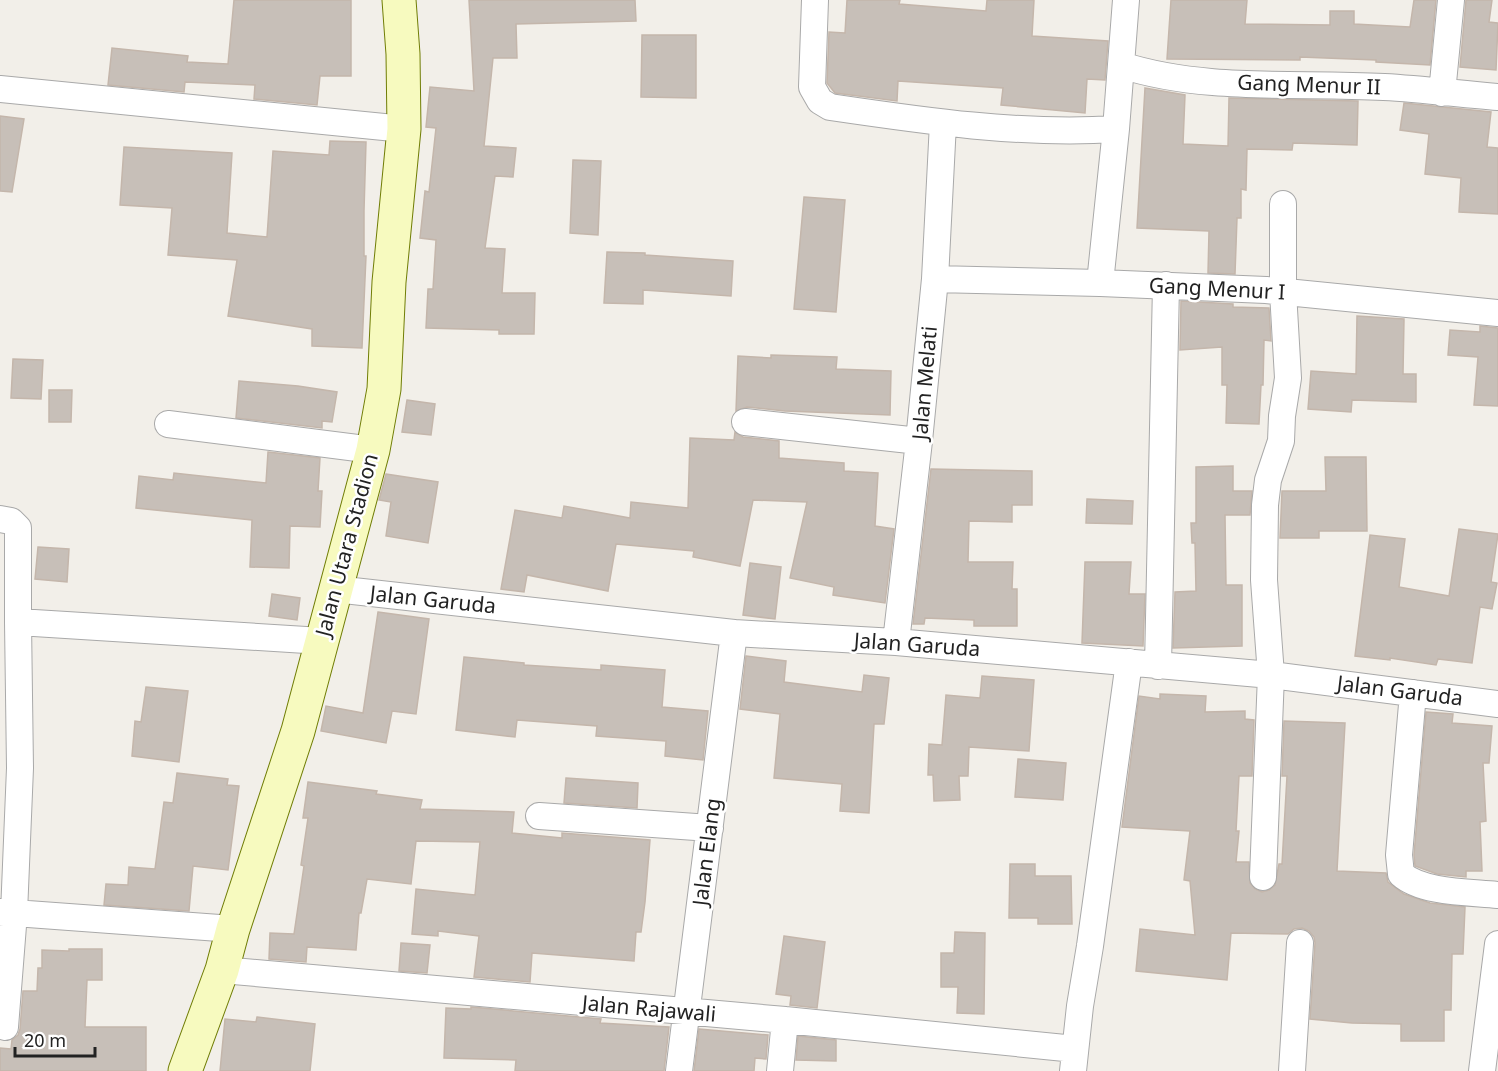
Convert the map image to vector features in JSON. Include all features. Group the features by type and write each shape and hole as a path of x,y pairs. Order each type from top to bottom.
{"street":[{"name":"Jalan Utara Stadion","path":"185,1071 222,970 233,928 298,731 373,450 384,389 389,282 404,129 403,54 399,0"},
{"path":"815,0 812,87 820,101 830,107 943,123 1080,131 1116,129"},
{"path":"1100,283 1116,129 1126,0"},
{"path":"1442,93 1451,0"},
{"name":"Gang Menur II","path":"1121,66 1150,75 1189,80 1385,87 1498,98"},
{"path":"0,89 404,129"},
{"name":"Jalan Melati","path":"896,642 935,279 943,123"},
{"path":"1263,877 1271,675 1264,589 1265,505 1268,480 1281,441 1288,378 1283,292 1283,204"},
{"name":"Gang Menur I","path":"935,279 1166,285 1283,292 1498,313"},
{"path":"1158,666 1166,285"},
{"path":"745,422 919,441"},
{"path":"168,424 373,450"},
{"path":"0,519 11,521 18,528 18,622 9,682 20,768 7,913 5,1027"},
{"name":"Jalan Garuda","path":"335,589 734,633 896,642 1271,675 1498,704"},
{"path":"18,622 322,641"},
{"name":"Jalan Elang","path":"678,1071 734,633"},
{"path":"1074,1060 1129,662"},
{"path":"1413,693 1399,855 1401,874 1407,880 1421,886 1498,895"},
{"path":"538,816 710,828"},
{"path":"7,913 233,928"},
{"path":"1292,1071 1300,943"},
{"path":"1498,944 1482,1071 1498,1071"},
{"name":"Jalan Rajawali","path":"222,970 784,1020 1074,1060"},
{"path":"780,1071 784,1020"}],"building":[{"path":"234,0 351,0 351,76 320,76 317,105 254,99 255,85 185,82 184,92 108,85 112,48 188,56 187,62 228,64"},
{"path":"469,0 635,0 636,21 516,24 517,58 493,58 484,146 516,148 513,177 495,176 485,248 505,249 502,293 535,293 534,334 499,334 499,330 426,328 428,289 433,289 436,240 420,238 425,191 429,192 436,128 426,127 430,87 474,91"},
{"path":"847,0 900,0 899,4 986,11 987,0 1034,0 1032,36 1108,41 1105,80 1087,79 1085,113 1001,105 1003,88 898,81 897,101 835,93 827,83 829,32 845,33"},
{"path":"1171,0 1247,0 1245,24 1330,25 1330,11 1354,11 1354,24 1410,27 1414,0 1436,0 1430,65 1300,57 1300,60 1167,59"},
{"path":"1466,0 1492,0 1489,22 1498,23 1496,70 1460,67"},
{"path":"642,35 696,35 696,98 641,97"},
{"path":"1145,88 1185,95 1183,144 1228,146 1229,98 1358,101 1357,145 1293,143 1292,150 1247,149 1246,190 1241,189 1241,218 1237,218 1235,274 1208,273 1209,231 1137,228"},
{"path":"1404,103 1491,112 1487,147 1498,148 1498,214 1459,212 1461,178 1425,174 1429,134 1400,130"},
{"path":"0,116 24,119 12,192 0,191"},
{"path":"330,141 366,142 364,256 366,256 362,348 312,346 312,329 228,316 237,260 168,255 172,208 120,205 124,147 232,153 227,233 267,237 273,151 329,155"},
{"path":"573,160 601,161 598,235 570,233"},
{"path":"804,197 845,200 836,312 794,309"},
{"path":"607,252 733,261 731,296 643,290 643,304 604,303"},
{"path":"1181,301 1233,304 1233,307 1269,308 1271,341 1264,340 1259,424 1226,423 1227,385 1222,385 1222,347 1180,350"},
{"path":"1357,316 1404,319 1403,374 1416,374 1416,402 1352,400 1351,412 1308,409 1311,371 1356,374"},
{"path":"1480,326 1498,328 1498,406 1474,405 1478,357 1448,355 1450,330 1480,332"},
{"path":"771,355 837,357 836,369 891,371 890,415 785,411 747,407 736,411 738,356 771,358"},
{"path":"13,359 43,360 41,399 11,398"},
{"path":"239,381 337,392 332,422 322,421 322,428 236,418"},
{"path":"49,390 72,390 71,422 49,422"},
{"path":"407,400 435,404 431,435 402,432"},
{"path":"735,432 743,437 779,441 779,458 844,463 844,471 878,473 875,526 894,529 885,603 833,595 834,587 790,578 807,502 753,500 740,566 693,557 694,551 616,544 608,591 527,575 524,592 501,589 515,510 562,518 564,506 630,518 631,502 688,508 690,438 734,440"},
{"path":"268,452 320,458 318,491 322,491 320,527 290,526 289,568 250,567 252,520 136,508 139,476 173,480 174,473 266,483"},
{"path":"1325,457 1366,457 1367,531 1319,531 1319,538 1280,538 1282,491 1326,491"},
{"path":"1233,466 1233,491 1252,491 1250,515 1225,515 1226,585 1242,585 1242,646 1173,648 1175,592 1196,591 1195,543 1192,543 1191,523 1196,523 1196,467"},
{"path":"931,469 1032,471 1032,505 1012,505 1012,522 969,521 968,562 1013,562 1012,589 1017,589 1017,626 974,626 974,620 925,618 924,624 913,624"},
{"path":"386,474 438,482 428,543 386,536 391,502 379,500"},
{"path":"1087,499 1133,501 1132,524 1086,523"},
{"path":"1459,529 1498,534 1491,582 1497,583 1492,609 1480,607 1472,663 1438,659 1436,665 1390,658 1390,660 1355,656 1370,535 1405,539 1399,587 1449,596"},
{"path":"38,547 69,549 67,582 35,579"},
{"path":"1085,562 1131,562 1129,594 1145,594 1143,646 1082,643"},
{"path":"750,563 781,567 775,619 743,615"},
{"path":"272,594 300,598 297,620 269,616"},
{"path":"378,612 429,619 416,714 392,711 386,743 321,731 326,706 363,713"},
{"path":"746,656 786,661 784,682 862,692 864,675 889,678 884,724 874,724 869,813 840,811 842,784 774,778 780,714 740,709"},
{"path":"464,657 524,663 524,665 601,670 601,665 665,670 662,707 708,711 703,760 665,756 666,741 596,736 597,726 517,720 515,737 456,730"},
{"path":"982,676 1034,680 1029,751 969,747 968,776 959,776 960,800 934,801 933,775 928,775 929,744 942,745 946,695 980,698"},
{"path":"146,687 188,691 179,762 132,756 135,721 141,722"},
{"path":"1160,694 1206,696 1205,712 1245,711 1245,719 1254,720 1252,776 1239,776 1236,831 1239,831 1236,862 1249,862 1250,883 1262,892 1275,885 1279,864 1282,864 1287,776 1282,776 1284,721 1345,723 1337,871 1386,873 1388,882 1404,894 1430,903 1465,907 1463,954 1452,954 1451,1010 1444,1010 1444,1041 1401,1041 1401,1024 1310,1019 1315,943 1309,931 1302,928 1294,929 1288,934 1231,933 1227,980 1136,971 1140,929 1195,935 1190,881 1184,880 1190,831 1122,827 1139,696 1160,699"},
{"path":"1426,712 1453,714 1452,723 1492,726 1489,763 1483,763 1486,821 1480,822 1482,871 1466,871 1466,877 1437,874 1415,866"},
{"path":"1018,759 1066,763 1063,800 1015,797"},
{"path":"177,773 228,779 227,785 239,786 228,870 193,866 189,911 104,905 106,884 128,885 129,867 155,869 164,802 173,803"},
{"path":"566,778 638,783 637,808 564,803"},
{"path":"308,782 377,791 376,794 422,800 420,809 514,812 512,833 562,838 562,833 650,840 645,902 641,932 636,932 634,961 532,953 530,982 474,977 479,936 438,931 438,936 412,934 416,889 475,895 480,842 416,841 411,884 367,879 361,913 359,913 356,950 307,947 306,962 269,959 270,933 294,934 304,866 301,865 308,818 303,818"},
{"path":"1010,864 1035,864 1035,876 1071,876 1072,924 1038,924 1038,918 1009,918"},
{"path":"955,932 985,933 984,1014 957,1013 958,987 941,987 941,953 954,953"},
{"path":"784,936 825,942 817,1008 790,1005 791,996 776,994"},
{"path":"401,943 430,945 427,973 399,971"},
{"path":"69,949 102,949 102,980 87,980 85,1027 146,1027 146,1071 0,1071 0,1048 11,1049 12,1040 18,1035 20,1029 23,991 37,991 38,968 42,968 42,950 69,951"},
{"path":"471,1007 601,1019 600,1023 669,1027 664,1071 515,1071 516,1060 444,1058 446,1008 471,1009"},
{"path":"257,1017 315,1024 310,1071 220,1071 225,1019 256,1022"},
{"path":"699,1029 768,1035 766,1059 755,1058 754,1071 694,1071"},
{"path":"798,1036 836,1040 836,1061 796,1060"}]}
